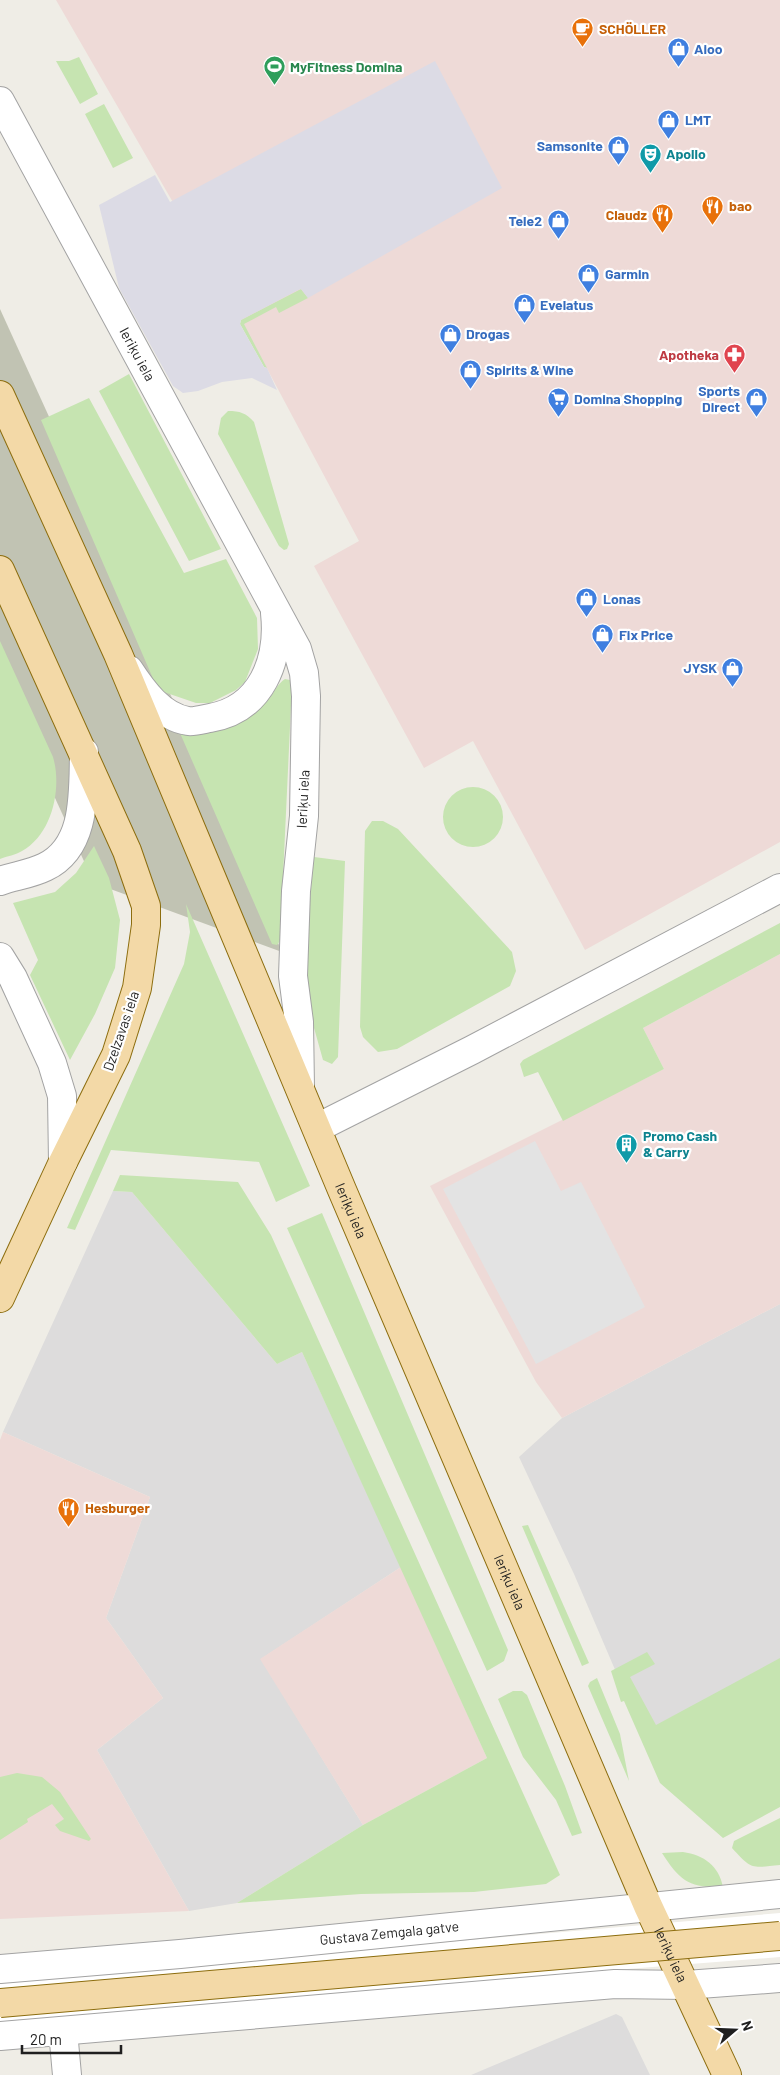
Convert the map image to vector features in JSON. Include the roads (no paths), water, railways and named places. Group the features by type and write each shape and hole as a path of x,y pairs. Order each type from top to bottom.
{"main road":[{"name":"Ieriķu iela","path":"0,394 118,654 300,1088 648,1906 728,2075"},
{"path":"0,570 84,752"},
{"name":"Dzelzavas iela","path":"0,1298 63,1162 116,1055 137,988 146,925 146,906 140,884 84,752"},
{"path":"0,2003 780,1936"}],"street":[{"name":"Ieriķu iela","path":"0,100 297,649 304,673 306,696 304,816 299,853 293,976 299,1022 300,1088"},
{"name":"Ieriķu iela","path":"118,654 139,685 162,710 188,722 223,716 254,697 274,659 278,635 275,606"},
{"path":"0,881 45,867 64,854 78,828 83,801 84,752"},
{"path":"317,1128 480,1046 780,888"},
{"path":"0,958 13,978 52,1063 62,1096 63,1162"},
{"name":"Gustava Zemgala gatve","path":"0,1969 180,1954 780,1894"},
{"path":"0,2036 615,1984 686,1985 780,1978"},
{"path":"63,2031 67,2075"}],"place":[{"name":"SCHÖLLER","path":"583,48"},
{"name":"Aioo","path":"678,68"},
{"name":"MyFitness Domina","path":"274,86"},
{"name":"LMT","path":"669,139"},
{"name":"Samsonite","path":"619,165"},
{"name":"Apollo","path":"650,173"},
{"name":"bao","path":"713,225"},
{"name":"Claudz","path":"663,234"},
{"name":"Tele2","path":"558,240"},
{"name":"Garmin","path":"589,293"},
{"name":"Evelatus","path":"524,324"},
{"name":"Drogas","path":"450,353"},
{"name":"Apotheka","path":"735,374"},
{"name":"Spirits & Wine","path":"470,389"},
{"name":"Domina Shopping","path":"558,418"},
{"name":"Sports Direct","path":"756,418"},
{"name":"Lonas","path":"587,618"},
{"name":"Fix Price","path":"603,654"},
{"name":"JYSK","path":"733,687"},
{"name":"Promo Cash & Carry","path":"627,1163"},
{"name":"Hesburger","path":"69,1527"}]}
